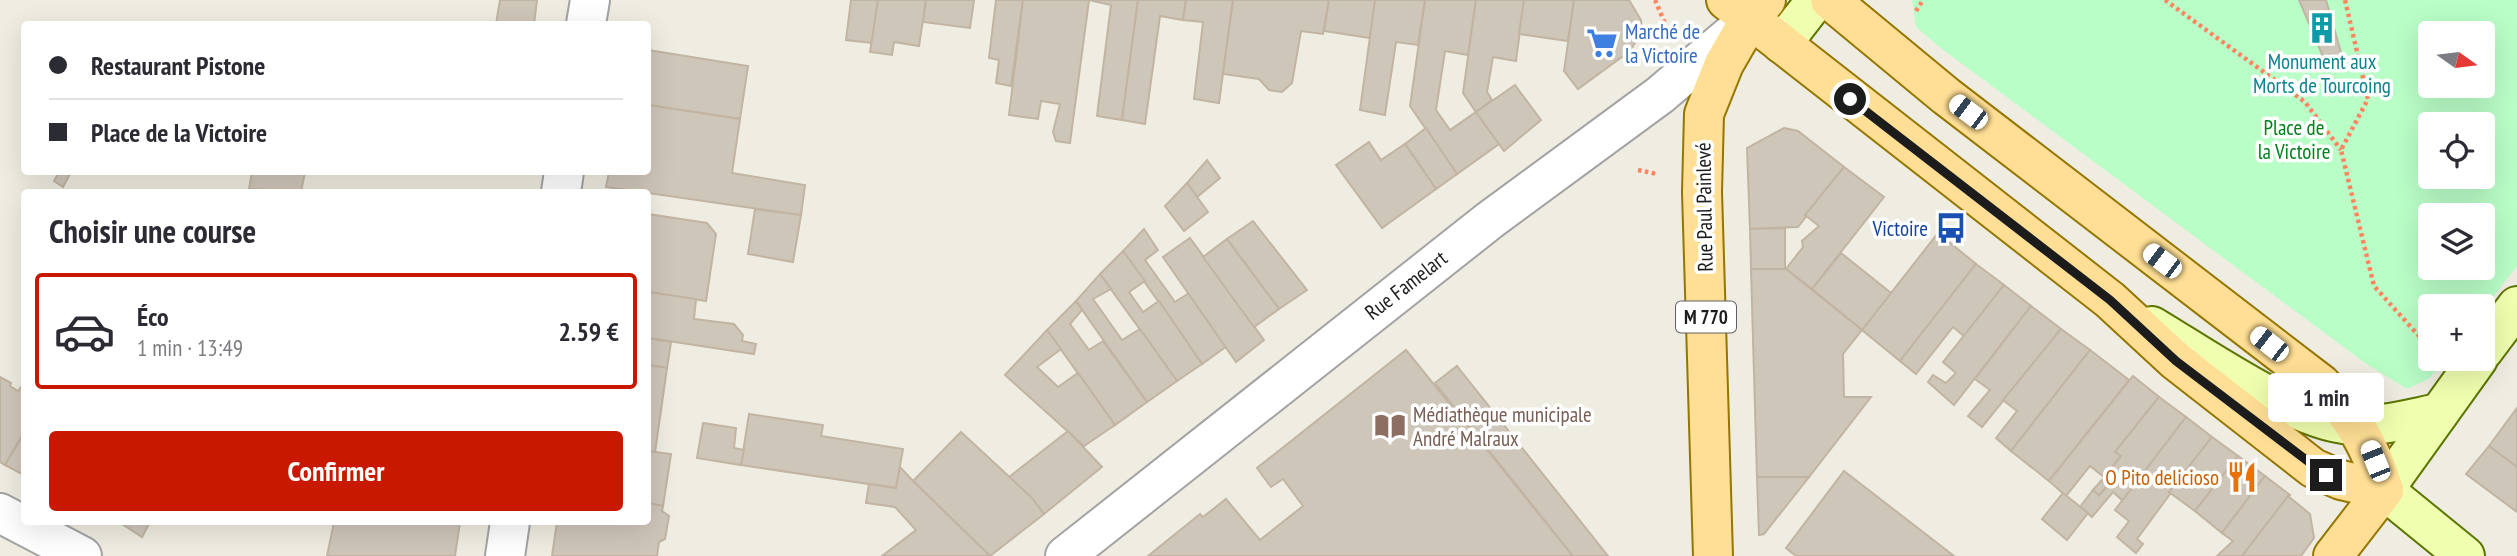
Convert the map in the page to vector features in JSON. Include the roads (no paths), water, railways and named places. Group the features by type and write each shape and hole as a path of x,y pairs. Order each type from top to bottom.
{"main road":[{"path":"1782,44 1816,0"},
{"path":"1830,0 1946,96 2321,384 2356,425 2367,443 2384,490"},
{"path":"1747,6 1782,44 2110,300 2176,361 2313,468 2341,480 2384,490 2465,556"},
{"name":"Rue Paul Painlevé","path":"1713,556 1702,192 1704,114 1747,6"},
{"path":"2110,300 2227,370 2301,411 2323,420 2356,425 2439,413"},
{"path":"2495,335 2517,306"},
{"path":"2333,556 2469,371"}],"street":[{"path":"586,21 590,0"},
{"name":"Rue Famelart","path":"1065,556 1490,220 1660,95 1747,6"},
{"path":"0,513 21,524"},
{"path":"23,525 82,556"},
{"path":"505,556 510,525"}],"place":[{"name":"Monument aux Morts de Tourcoing","path":"2322,28"},
{"name":"Marché de la Victoire","path":"1602,43"},
{"name":"Victoire","path":"1951,228"},
{"name":"Médiathèque municipale André Malraux","path":"1390,426"},
{"name":"O Pito delicioso","path":"2242,477"}],"park label":[{"name":"Place de la Victoire","path":"2294,139"}]}
